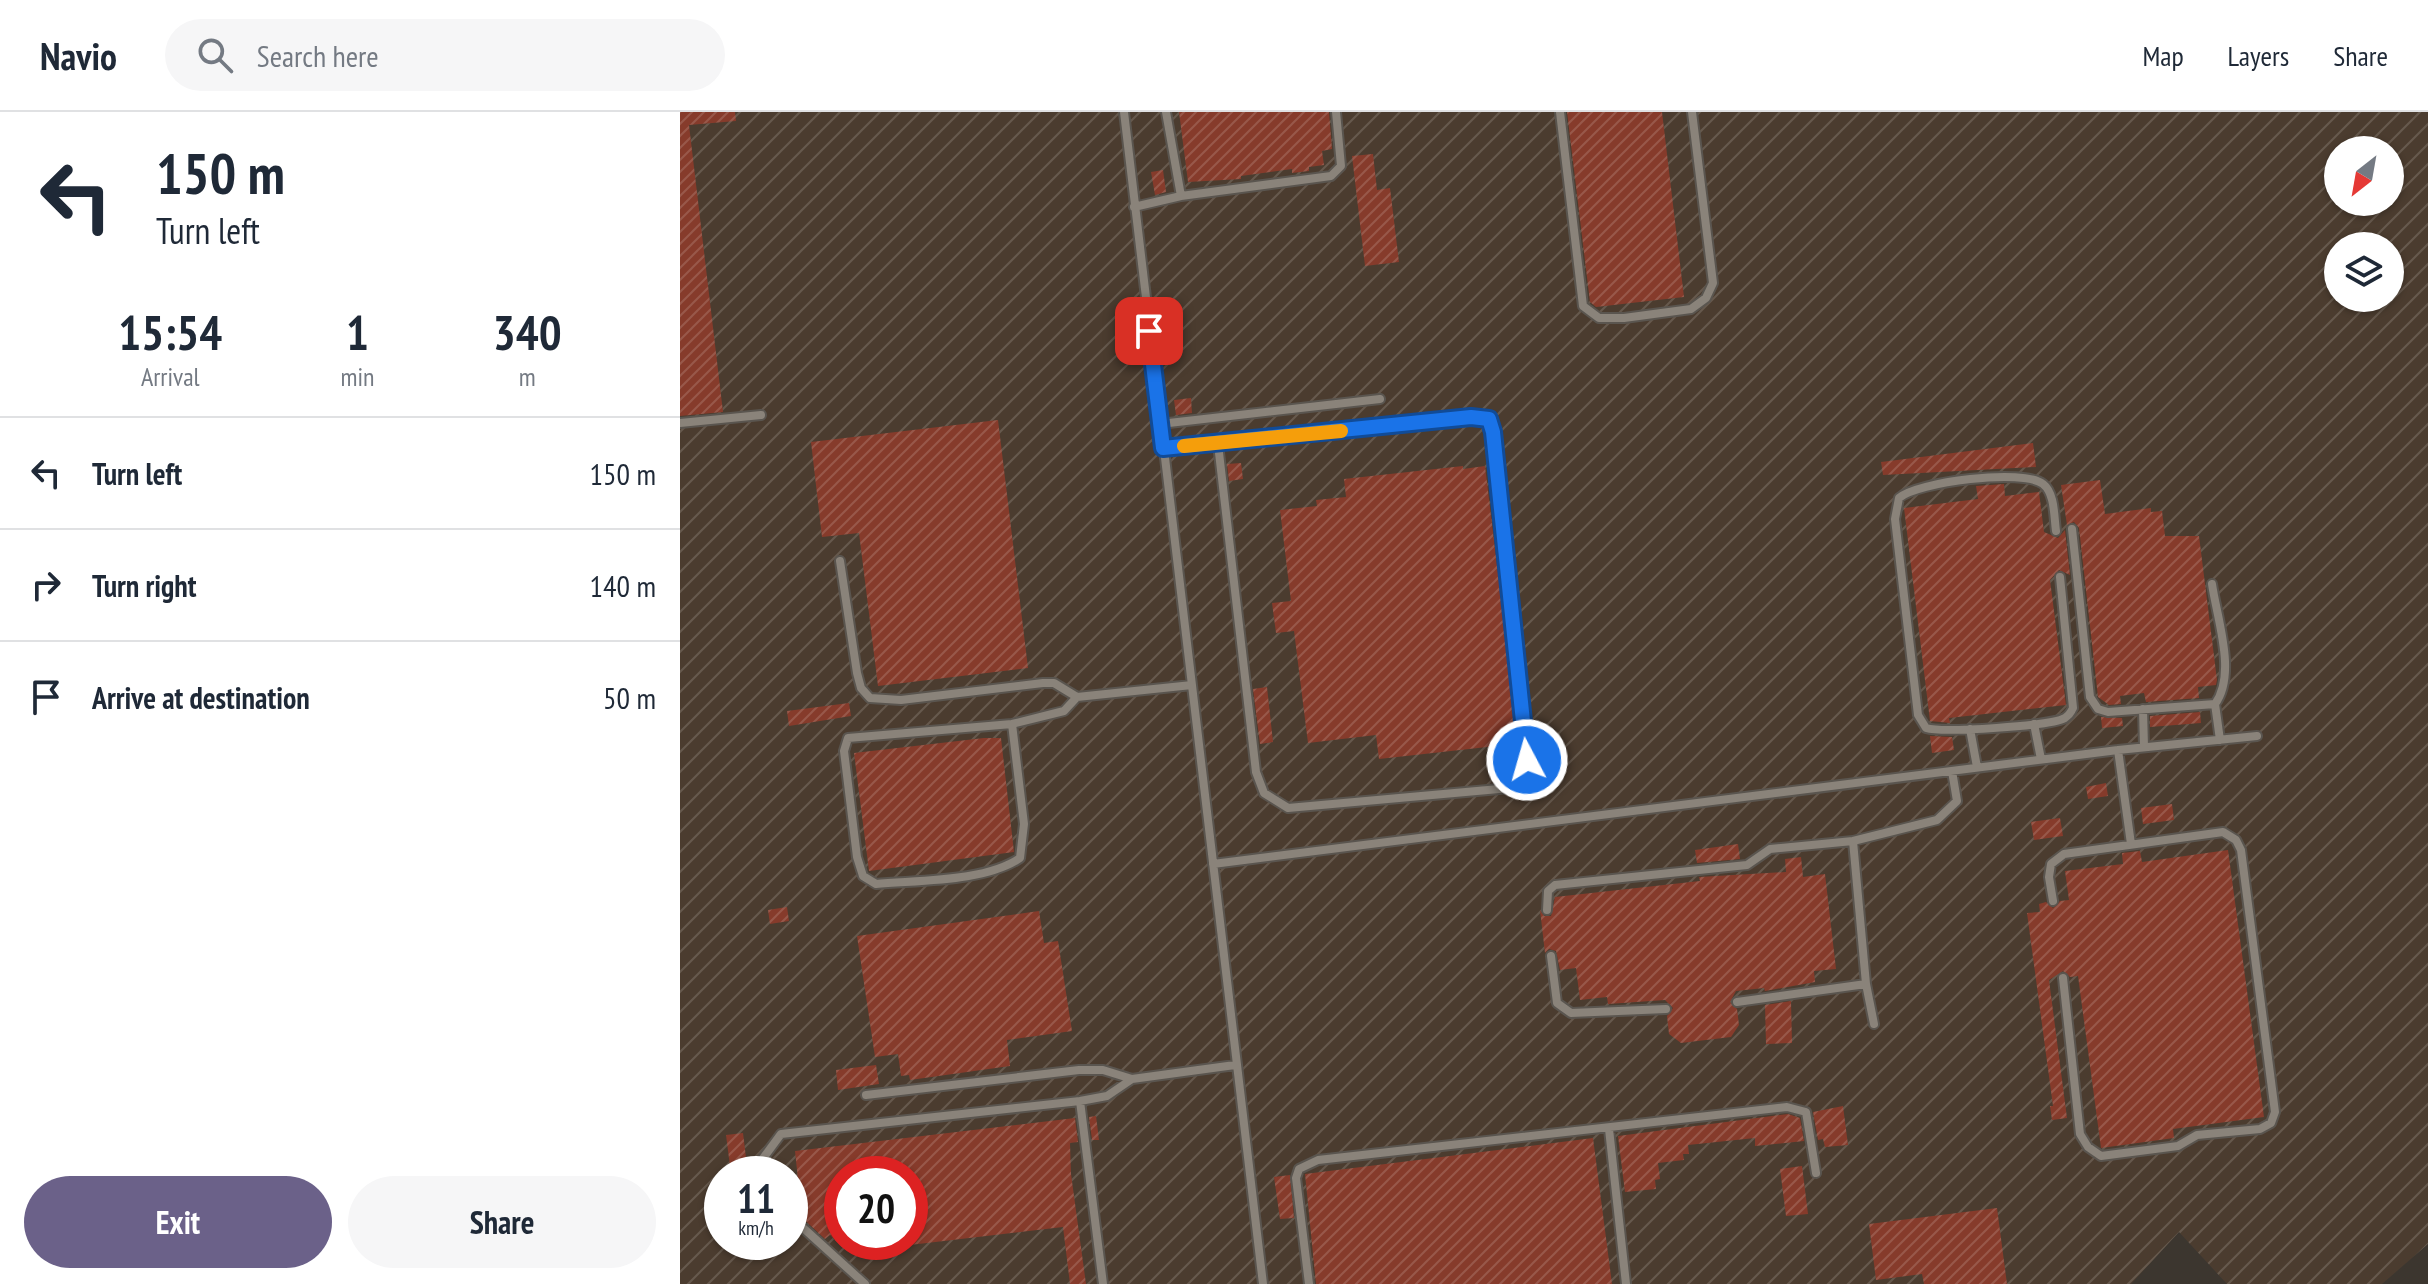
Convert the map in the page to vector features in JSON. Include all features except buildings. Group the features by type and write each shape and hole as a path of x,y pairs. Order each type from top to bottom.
{"lane":[{"path":"1124,112 1263,1284"},
{"path":"1166,112 1181,196"},
{"path":"1134,207 1181,196 1331,176 1341,166 1336,112"},
{"path":"1560,112 1583,306 1599,318 1624,318 1691,309 1706,298 1713,283 1692,112"},
{"path":"1160,424 1380,399"},
{"path":"680,423 761,415"},
{"path":"1163,448 1471,417 1489,419 1493,432 1527,760 1527,775 1522,783 1510,788 1288,808 1264,793 1256,772 1218,444"},
{"path":"2056,531 2051,494 2045,484 2019,475 1915,488 1899,498 1895,519 1918,715 1926,728 1970,729 2034,724 2064,718 2073,708 2060,577"},
{"path":"2072,529 2092,705 2108,712 2215,704"},
{"path":"840,561 857,673 861,688 870,698 901,700 1043,683 1054,683 1077,697 1192,685"},
{"path":"2212,584 2225,676 2224,691 2215,704 2220,740"},
{"path":"1012,724 1024,824 1020,858 1006,867 971,874 876,884 863,876 857,857 844,751 848,738 1012,724 1064,711 1077,697"},
{"path":"2143,709 2144,747"},
{"path":"2034,724 2041,759"},
{"path":"1970,729 1977,767"},
{"path":"1213,864 2041,759 2257,736"},
{"path":"2118,750 2131,844"},
{"path":"1547,910 1546,895 1555,885 1747,865 1770,849 1853,841 1937,820 1950,811 1957,801 1952,771"},
{"path":"2053,901 2049,877 2051,864 2064,854 2223,832 2236,840 2241,850 2275,1112 2271,1123 2260,1129 2197,1135 2178,1146 2101,1156 2088,1147 2080,1134 2063,978"},
{"path":"1853,841 1866,984 1874,1024"},
{"path":"1551,956 1557,1003 1571,1013 1666,1009"},
{"path":"1737,1002 1866,984"},
{"path":"866,1095 1079,1070 1103,1070 1132,1079 1235,1065"},
{"path":"765,1156 781,1134 1080,1101 1107,1096 1132,1079"},
{"path":"1080,1101 1103,1284"},
{"path":"1309,1284 1296,1178 1299,1169 1308,1163 1787,1107 1806,1112 1816,1173"},
{"path":"1609,1129 1626,1284"},
{"path":"808,1232 865,1284"}],"shaded area":[{"path":"680,112 2428,112 2428,1244 2382,1284 2227,1284 2179,1232 2131,1284 680,1284"}],"slow traffic":[{"path":"1184,446 1341,431"}],"route":[{"path":"1149,331 1163,448 1471,417 1489,419 1493,432 1527,760"}]}
